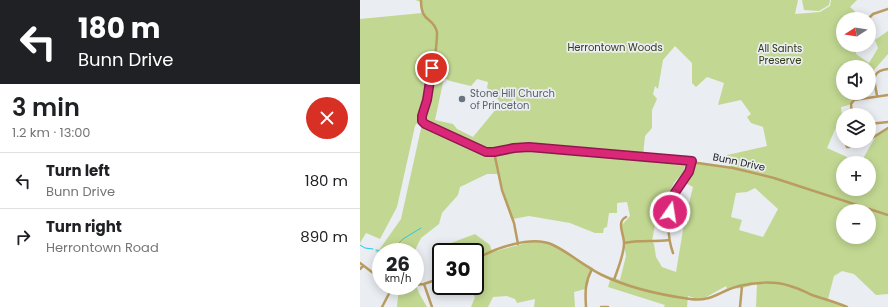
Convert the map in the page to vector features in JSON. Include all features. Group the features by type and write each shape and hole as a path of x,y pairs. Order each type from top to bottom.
{"street":[{"name":"Bunn Drive","path":"421,0 423,14 435,26 437,32 431,77 422,121 425,124 464,140 479,149 494,152 529,147 692,161 728,167 774,178 888,215"},
{"path":"876,13 888,9"},
{"path":"877,96 875,76 878,70 888,69"},
{"path":"851,108 851,104 854,100 888,95"},
{"path":"876,123 888,122"},
{"path":"876,136 888,128"},
{"path":"494,152 503,197 514,223 518,244"},
{"path":"673,253 669,240 669,220 673,199 677,189 689,172 692,161"},
{"path":"614,280 623,254 624,243 621,222 622,219 626,217"},
{"path":"484,256 534,240 548,242 592,269 614,280 659,294 707,300 732,288 765,283 785,284 847,307"},
{"path":"624,243 639,241 658,242 669,240"},
{"path":"360,263 372,272"},
{"path":"360,269 363,266"},
{"path":"586,307 586,283 592,269"},
{"path":"432,281 424,284 432,307"},
{"path":"740,307 742,286"},
{"path":"382,307 388,295"},
{"path":"600,307 608,307"}],"green space":[{"path":"415,0 798,0 795,14 820,12 830,6 831,0 857,0 850,7 855,12 836,12 836,52 856,52 856,54 865,60 836,60 836,100 854,100 852,103 841,108 836,108 836,127 827,148 845,156 836,156 836,196 876,196 876,156 864,156 869,148 876,148 876,136 888,128 888,294 876,295 854,274 842,271 834,276 828,299 847,307 756,307 757,284 742,288 727,289 726,286 701,300 688,296 687,307 664,307 665,305 608,287 611,277 620,280 626,256 621,226 630,216 627,202 617,203 617,213 609,213 607,227 604,228 603,233 595,233 570,223 529,216 513,219 498,174 487,174 460,187 458,195 442,213 439,224 421,238 418,243 384,243 401,219 422,124 418,122 415,126 397,207 380,239 366,233 360,243 360,19 422,13 421,2","holes":["675,46 692,63 692,83 696,87 707,77 724,83 718,105 741,100 751,114 747,117 751,123 763,127 767,146 727,155 731,167 692,161 688,175 682,181 693,187 684,224 676,272 662,267 656,257 654,244 652,241 660,198 668,196 674,183 684,171 686,159 643,156 645,136 652,128 652,110 657,99 653,94 655,86 658,89 663,60","444,78 471,86 477,79 488,82 487,88 501,103 473,137 457,129 453,124 435,120","755,188 778,209 763,237 739,230 742,220 731,217 736,193 747,192"]},
{"path":"802,0 830,0 829,5 819,11 804,10"},
{"path":"888,31 888,54 876,68 876,60 871,60 878,48 876,39"},
{"path":"475,234 490,245 492,252 534,241 549,243 593,268 585,289 574,292 575,307 534,307 535,299 517,303 515,299 507,296 493,297 488,307 471,307 475,297 474,295 484,295 484,243 451,243"},
{"path":"398,295 420,295 427,307 397,307"}],"waterway":[{"path":"399,243 421,228"},
{"path":"360,245 365,248 372,249"}],"place":[{"name":"Stone Hill Church of Princeton","path":"462,99"}],"route":[{"path":"432,68 427,100 421,118 422,122 464,140 483,151 494,152 529,147 692,161 689,172 674,194 670,212"}],"park label":[{"name":"Herrontown Woods","path":"615,47"},
{"name":"All Saints Preserve","path":"780,54"}]}
